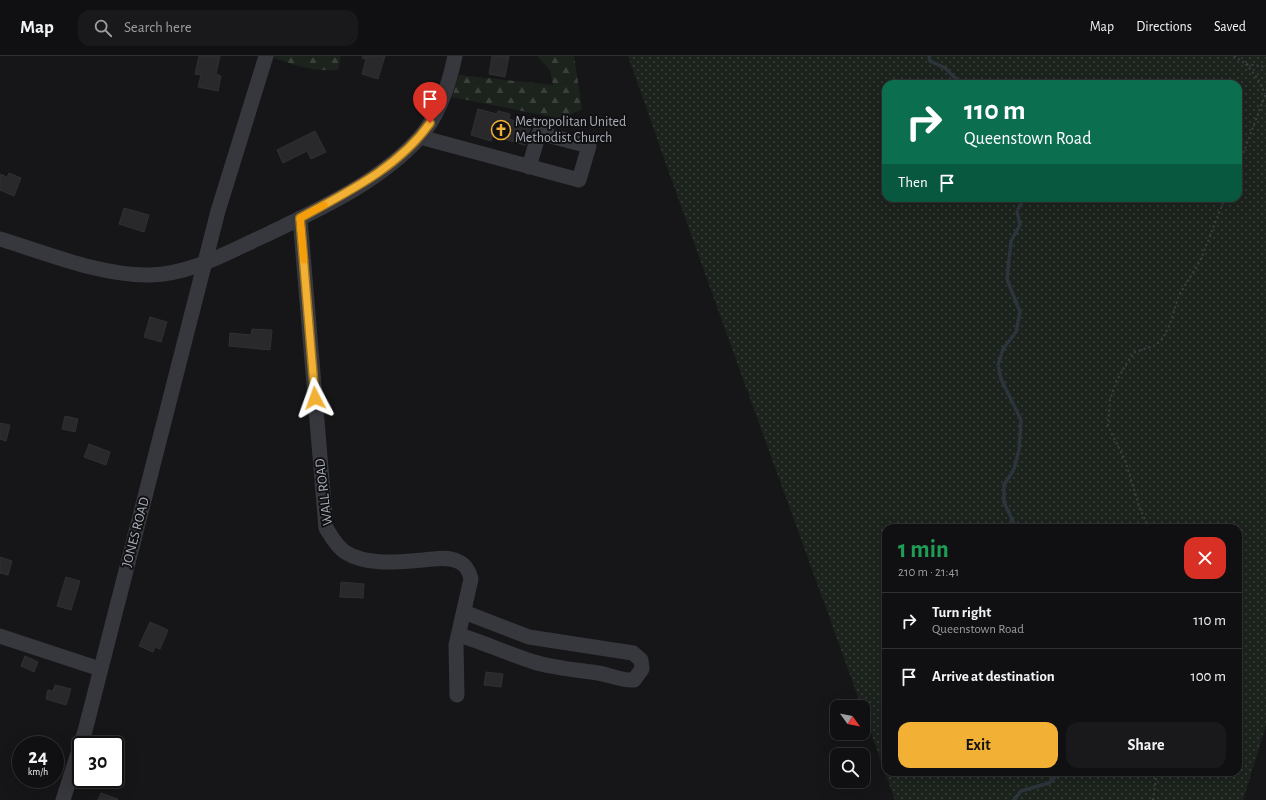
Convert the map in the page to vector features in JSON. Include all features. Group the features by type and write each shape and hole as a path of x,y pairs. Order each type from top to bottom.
{"street":[{"name":"JONES ROAD","path":"62,800 85,730 228,176 248,117 266,56"},
{"path":"0,239 96,268 131,275 166,274 205,264 300,218 346,193 376,174 409,149 420,137 439,106 447,86 455,56"},
{"path":"420,137 529,167"},
{"name":"WALL ROAD","path":"300,218 326,528 334,541 345,552 366,560 403,562 448,559 464,565 470,571 471,579 456,645 457,695"},
{"path":"459,635 536,663 602,674 624,680 634,680 642,669 641,660 633,653 528,637 464,612"},
{"path":"0,636 100,669"}],"path":[{"path":"1234,56 1246,64 1258,79 1266,94 1242,157"},
{"path":"1246,64 1266,67"},
{"path":"1147,524 1140,509 1125,460 1108,426 1110,400 1116,382 1135,352 1156,345 1163,338 1170,324 1179,294 1200,261 1223,202"},
{"path":"1154,800 1157,776"}],"green space":[{"path":"269,56 341,56 338,70 320,70 303,67"},
{"path":"537,56 574,56 582,109 562,119 452,97 459,75 553,85 550,70"},
{"path":"628,56 1266,56 1266,726 1243,800 895,800 886,776 1242,776 1242,524 882,524 882,764 870,731 870,700 859,700"}],"building":[{"path":"199,56 220,56 216,74 221,76 218,91 198,87 201,75 195,74"},
{"path":"363,56 385,56 378,79 362,74 366,59 362,58"},
{"path":"492,56 509,56 505,77 489,74"},
{"name":"Metropolitan United Methodist Church","path":"478,109 497,114 498,111 510,114 509,119 531,125 525,145 492,136 491,141 471,135"},
{"path":"315,131 326,152 311,159 307,151 283,163 277,150"},
{"path":"9,173 21,178 14,196 0,190 0,174 7,177"},
{"path":"124,208 149,215 144,232 119,224"},
{"path":"150,317 167,322 161,342 144,337"},
{"path":"252,329 272,330 270,350 229,346 230,333 251,335"},
{"path":"65,416 78,419 75,432 62,429"},
{"path":"0,423 10,425 6,441 0,439"},
{"path":"89,444 110,452 106,465 84,457"},
{"path":"0,557 12,561 8,575 0,573"},
{"path":"66,577 80,581 71,610 57,606"},
{"path":"341,582 364,584 363,598 340,597"},
{"path":"150,622 168,630 160,649 155,647 153,652 139,646"},
{"path":"25,656 38,662 34,672 21,666"},
{"path":"486,672 503,674 501,687 484,685"},
{"path":"55,685 71,689 66,705 46,699 48,690 53,691"},
{"path":"101,793 118,799 98,800"}],"waterway":[{"path":"929,56 930,61 945,68 958,80"},
{"path":"1014,524 1004,502 1004,485 1014,469 1019,450 1021,420 1001,379 998,365 1003,349 1016,332 1020,312 1007,279 1011,241 1020,225 1017,211 1022,202"},
{"path":"1014,800 1021,791 1049,783 1056,776"}],"slow traffic":[{"path":"304,260 300,218 324,205"}],"place":[{"name":"Metropolitan United Methodist Church","path":"501,130"}],"route":[{"path":"315,398 300,218 346,193 376,174 409,149 430,123"}]}
